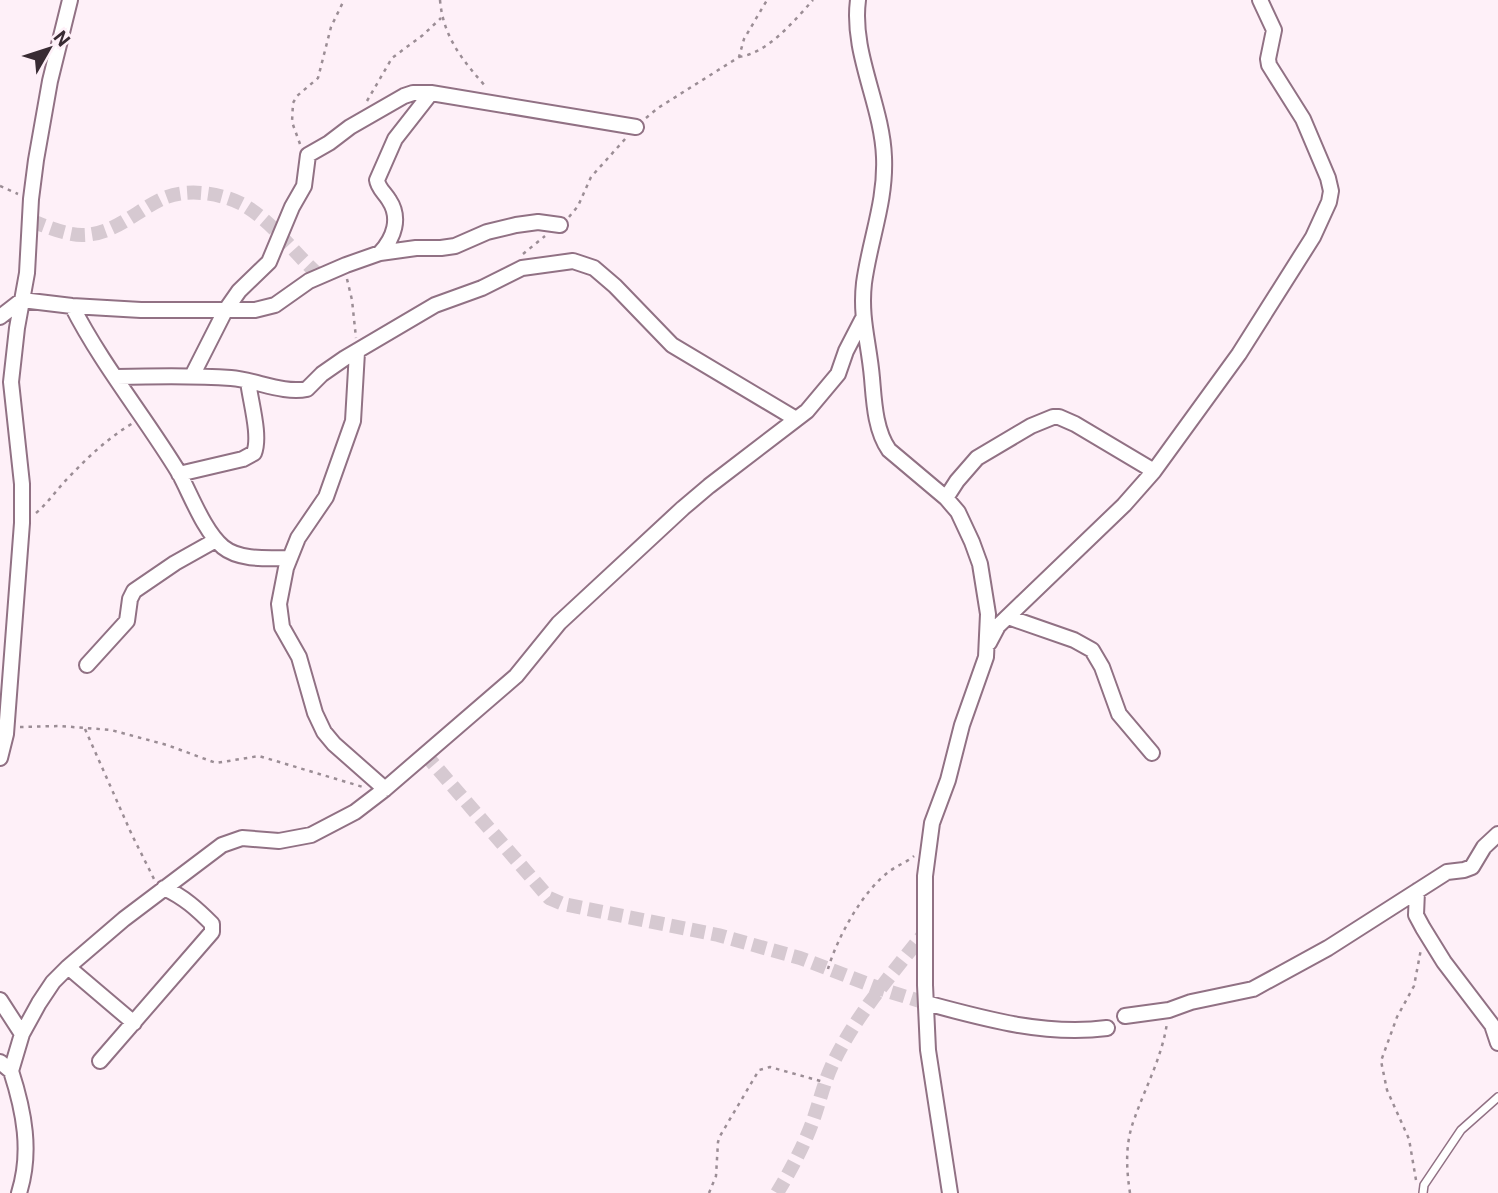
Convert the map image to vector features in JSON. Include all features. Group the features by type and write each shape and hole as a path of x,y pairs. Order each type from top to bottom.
{"street":[{"path":"0,758 6,727 5,679 22,523 21,465 10,382 27,273 31,199 50,81 70,0"},
{"path":"858,0 861,51 877,108 884,172 884,195 864,282 862,320 877,415 889,450 946,498 963,522 979,564 988,614 988,644 983,668 962,725 948,780 932,823 928,845 925,899 926,1003 929,1050 950,1193"},
{"path":"988,644 998,626 1102,528 1154,471 1239,354 1313,237 1330,199 1328,177 1303,119 1269,65 1274,30 1260,0"},
{"path":"380,253 393,239 394,226 391,203 378,186 377,180 395,139 431,93"},
{"path":"192,376 225,311 239,290 269,262 292,207 304,186 308,155 404,96 431,93 636,127"},
{"path":"0,317 22,300 72,306 225,311 265,309 302,285 380,253 455,246 477,236 516,225 538,222 560,225"},
{"path":"116,377 192,376 301,390 322,374 435,305 482,288 522,268 573,261 594,268 672,345 796,419"},
{"path":"72,306 85,331 179,474 216,540 227,550 249,557 290,558"},
{"path":"19,1193 24,1179 27,1138 6,1067 45,993 68,967 222,845 242,838 279,841 311,835 355,812 516,676 559,623 683,508 817,401 838,374 862,320"},
{"path":"357,352 354,414 344,449 326,497 298,538 290,558 279,604 282,627 299,657 315,713 334,744 383,788"},
{"path":"179,474 243,459 254,453 257,445 247,381"},
{"path":"946,498 977,458 1031,426 1053,417 1075,424 1154,471"},
{"path":"88,665 127,621 134,591 175,563 216,540"},
{"path":"1008,617 1074,640 1092,650 1102,667 1119,714 1152,753"},
{"path":"1125,1016 1169,1010 1191,1002 1253,989 1328,948 1447,872 1472,867 1484,847 1498,834"},
{"path":"100,1062 212,932 212,924 198,909 182,896 163,890"},
{"path":"1417,891 1416,915 1444,962 1492,1025 1498,1042"},
{"path":"68,967 134,1023"},
{"path":"0,1000 22,1034"},
{"path":"926,1003 1021,1027 1085,1031 1107,1028"}],"lane":[{"path":"1420,1190 1461,1130 1498,1097"}],"path":[{"path":"308,155 295,133 292,122 293,103 297,96 318,78 331,27 344,0"},
{"path":"440,0 441,18 452,42 467,65 504,105"},
{"path":"739,57 744,39 767,0"},
{"path":"520,258 560,225 578,206 591,177 636,127 658,108 739,57 756,52 813,0"},
{"path":"358,123 384,68 392,58 441,18"},
{"path":"0,186 31,199"},
{"path":"344,266 352,300 357,352"},
{"path":"22,523 50,501 67,479 110,437 142,418"},
{"path":"6,727 111,730 216,763 259,756 359,786 383,788"},
{"path":"85,728 132,835 163,890"},
{"path":"828,969 841,932 875,886 890,871 928,845"},
{"path":"1420,1190 1409,1139 1387,1090 1381,1061 1396,1017 1414,986 1423,928"},
{"path":"1130,1193 1126,1172 1129,1137 1162,1049 1169,1010"},
{"path":"709,1193 716,1176 718,1142 759,1069 770,1066 824,1082"}],"tunnel":[{"path":"31,221 69,234 94,234 105,231 173,195 214,195 233,200 253,211 320,276"},
{"path":"425,754 549,898 563,904 718,935 800,958 926,1003"},
{"path":"777,1193 806,1139 827,1077 844,1042 877,993 926,931"}]}
